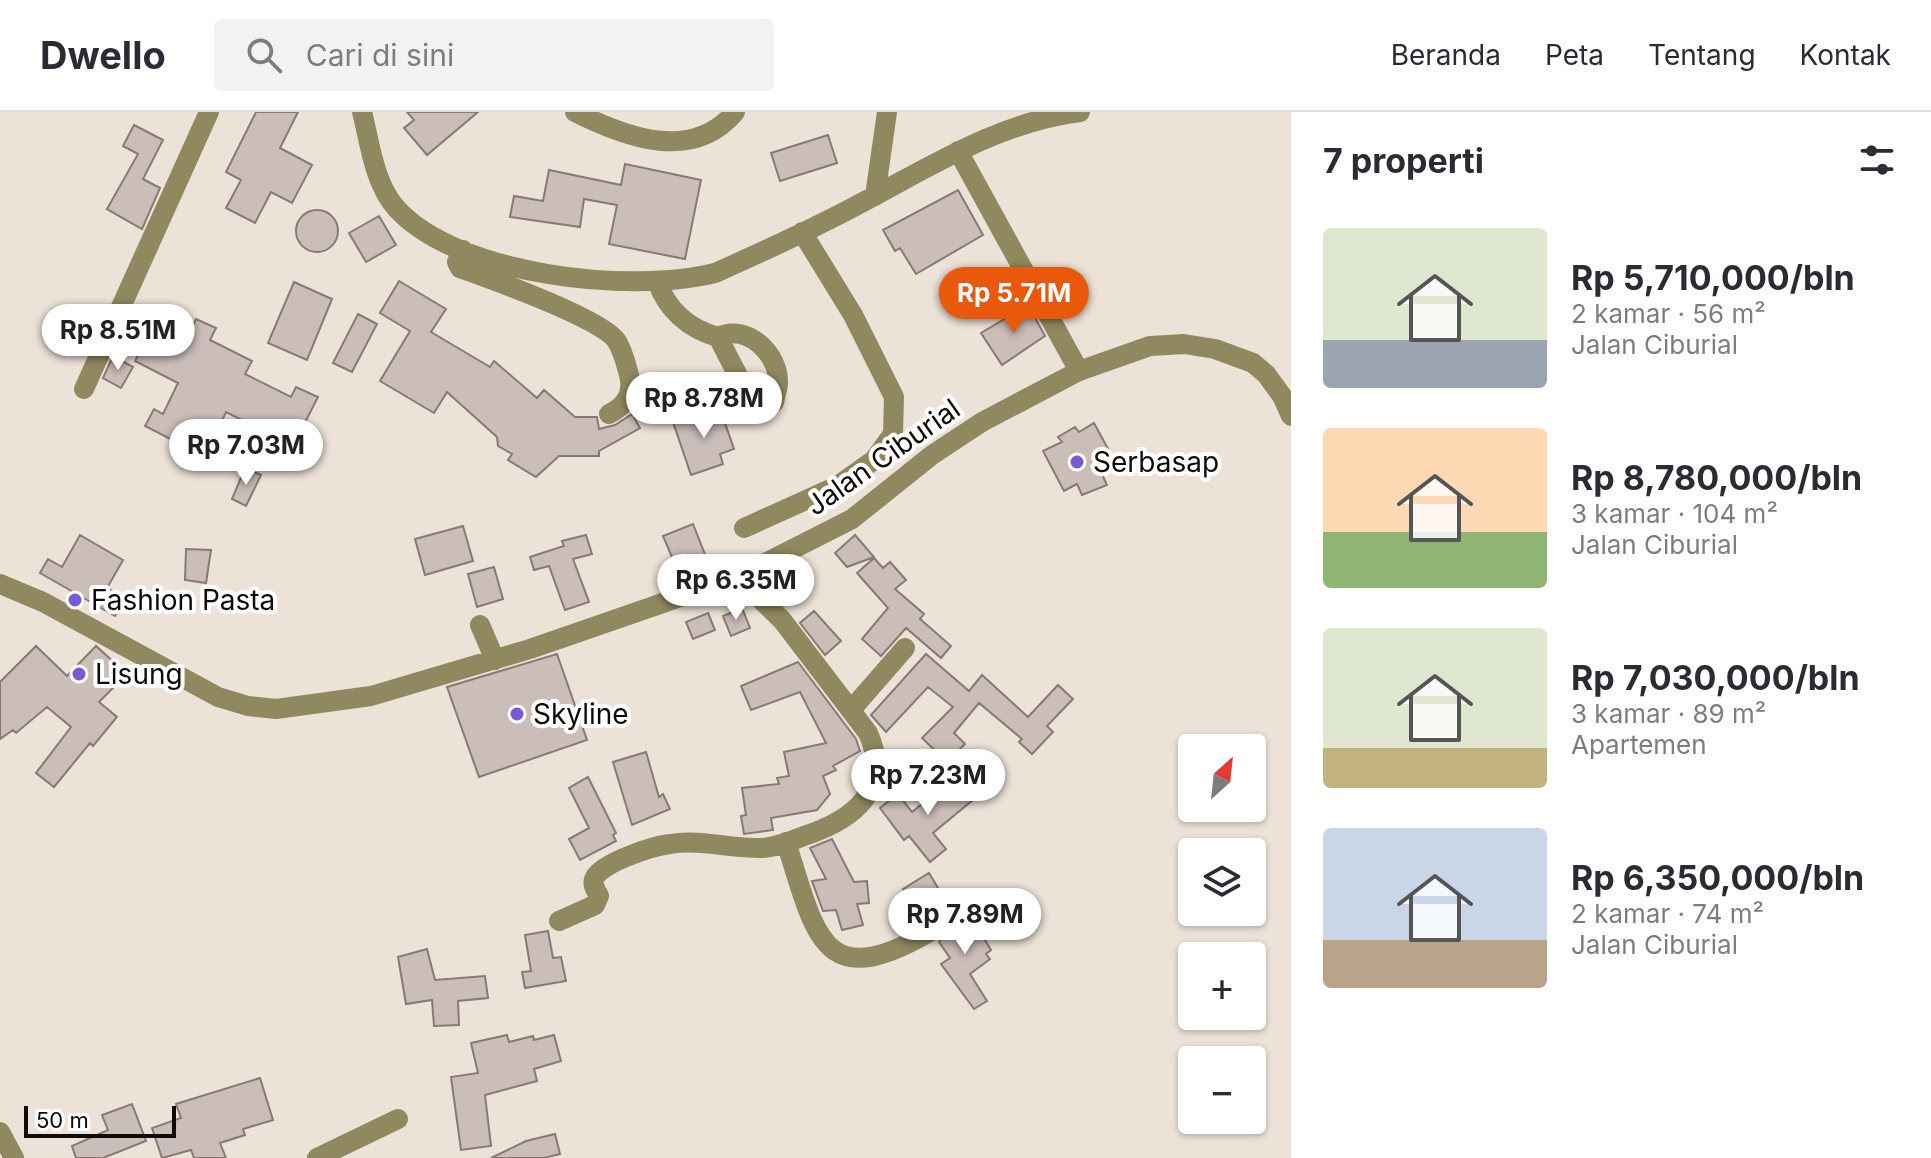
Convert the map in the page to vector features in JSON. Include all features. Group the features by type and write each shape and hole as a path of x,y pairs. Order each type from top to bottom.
{"street":[{"path":"84,389 209,112"},
{"path":"362,112 374,163 395,207 432,236 463,250 528,269 621,282 694,278 715,273 875,196 958,151 1025,123 1080,112"},
{"path":"575,112 618,133 678,142 704,136 725,123 735,112"},
{"path":"875,196 887,112"},
{"path":"958,151 1079,371"},
{"path":"744,528 839,485 874,460 893,434 894,397 853,315 802,232"},
{"path":"463,250 457,262 460,268 519,290 604,329 617,341 631,384 629,396 621,408 609,414"},
{"path":"657,281 685,323 696,331 718,337"},
{"name":"Jalan Ciburial","path":"0,584 43,602 207,691 248,706 276,709 311,706 371,696 495,660 738,577 852,519 932,455 982,422 1079,371 1150,346 1184,344 1215,349 1253,363 1266,374 1291,416"},
{"path":"559,921 595,905 599,896 593,885 595,877 601,870 637,853 671,843 765,848 844,820 860,808 874,772 875,750 868,733 782,620 738,577"},
{"path":"480,625 495,660"},
{"path":"851,710 905,648"},
{"path":"786,842 818,934 836,953 848,959 862,959 907,945 933,930"},
{"path":"317,1158 398,1119"},
{"path":"0,1132 14,1158"}],"building":[{"path":"256,112 298,112 280,148 312,165 292,203 271,192 255,223 226,208 241,180 226,172"},
{"path":"407,112 478,112 427,155 404,128 414,120"},
{"path":"134,125 163,140 143,179 160,188 142,229 107,209 138,154 123,146"},
{"path":"828,135 837,163 780,181 771,153"},
{"path":"625,164 701,180 685,259 609,244 617,205 584,199 580,227 510,217 514,196 543,201 549,170 621,185"},
{"path":"958,190 983,235 916,274 900,248 895,251 883,230"},
{"path":"317,210 332,216 338,231 332,246 317,252 302,246 296,231 302,216"},
{"path":"379,216 396,245 366,262 349,233"},
{"path":"399,281 446,309 431,332 490,367 494,361 537,398 544,390 575,417 597,417 599,429 615,425 632,414 640,428 599,451 599,456 559,456 536,477 508,460 512,454 498,446 497,437 447,392 434,413 380,381 410,331 380,313"},
{"path":"294,282 332,299 307,360 268,343"},
{"path":"1028,305 1045,336 1002,365 981,333"},
{"path":"358,314 377,324 352,372 333,363"},
{"path":"196,319 216,328 210,340 252,361 245,374 291,397 296,387 318,397 293,446 226,412 220,425 214,421 200,448 189,442 186,447 145,426 154,409 163,414 178,383 135,361 150,331 172,342 176,333 187,338"},
{"path":"61,326 82,338 74,352 53,340"},
{"path":"113,356 133,367 121,388 103,378"},
{"path":"719,406 734,449 720,454 723,464 691,475 673,422"},
{"name":"Serbasap","path":"1094,423 1113,458 1098,466 1107,485 1082,495 1077,484 1064,491 1043,451 1062,442 1058,437 1075,427 1079,432"},
{"path":"245,468 261,475 246,506 232,499"},
{"path":"693,524 706,557 677,569 663,536"},
{"path":"463,526 473,561 425,575 415,539"},
{"path":"80,535 123,560 107,588 125,598 115,616 40,573 48,559 62,567"},
{"path":"586,535 592,554 573,559 589,602 565,610 549,566 534,570 530,557 564,546 562,541"},
{"path":"855,535 874,557 847,567 835,553"},
{"path":"186,549 211,550 206,583 185,580"},
{"path":"874,558 883,568 890,562 906,580 895,589 924,614 920,619 951,646 941,658 906,628 881,656 862,639 888,608 857,573"},
{"path":"792,564 801,584 774,594 760,580"},
{"path":"494,567 503,599 477,607 468,574"},
{"path":"742,608 750,628 731,636 723,616"},
{"path":"814,611 841,641 825,655 800,623"},
{"path":"708,613 715,630 693,639 686,622"},
{"path":"36,646 67,676 96,646 127,674 99,702 117,717 93,746 90,743 54,787 36,773 71,727 47,707 16,733 13,730 0,739 0,682"},
{"name":"Skyline","path":"557,654 587,740 479,777 447,687"},
{"path":"926,654 969,691 982,675 1028,717 1058,685 1073,699 1047,726 1053,732 1032,754 1019,742 1022,739 979,703 954,733 965,744 947,762 922,738 953,707 928,687 886,732 871,715"},
{"path":"798,662 856,739 860,751 833,766 836,770 823,776 830,794 817,810 771,818 773,830 744,834 741,816 746,815 742,788 779,784 777,778 789,776 784,752 826,743 800,692 751,710 741,686"},
{"path":"646,752 659,797 663,794 670,809 632,825 613,762"},
{"path":"588,777 616,833 613,835 616,841 580,860 569,839 589,828 569,788"},
{"path":"956,777 974,799 933,833 946,849 930,862 909,836 904,840 880,808 898,794 912,812"},
{"path":"832,839 854,882 867,881 869,903 857,904 863,925 842,930 836,910 823,911 812,881 826,879 810,848"},
{"path":"929,873 938,888 913,904 903,889"},
{"path":"967,910 991,950 986,954 990,959 970,974 987,1001 974,1009 941,964 950,958 939,942 944,936 945,927"},
{"path":"548,931 553,958 561,957 566,981 525,988 522,972 531,971 525,935"},
{"path":"427,949 435,980 485,976 488,998 458,1001 459,1025 434,1026 432,1000 406,1004 398,957"},
{"path":"507,1035 509,1042 554,1035 561,1061 534,1069 537,1081 485,1095 491,1146 461,1150 451,1077 478,1073 471,1043"},
{"path":"260,1078 273,1120 243,1129 245,1135 220,1143 226,1158 194,1158 191,1150 162,1158 152,1128 181,1118 176,1104"},
{"path":"132,1104 146,1141 103,1158 76,1158 72,1146 108,1130 102,1115"},
{"path":"555,1134 560,1154 544,1158 491,1158 526,1141"}],"place":[{"name":"Serbasap","path":"1077,462"},
{"name":"Fashion Pasta","path":"75,600"},
{"name":"Lisung","path":"79,674"},
{"name":"Skyline","path":"517,714"}]}
